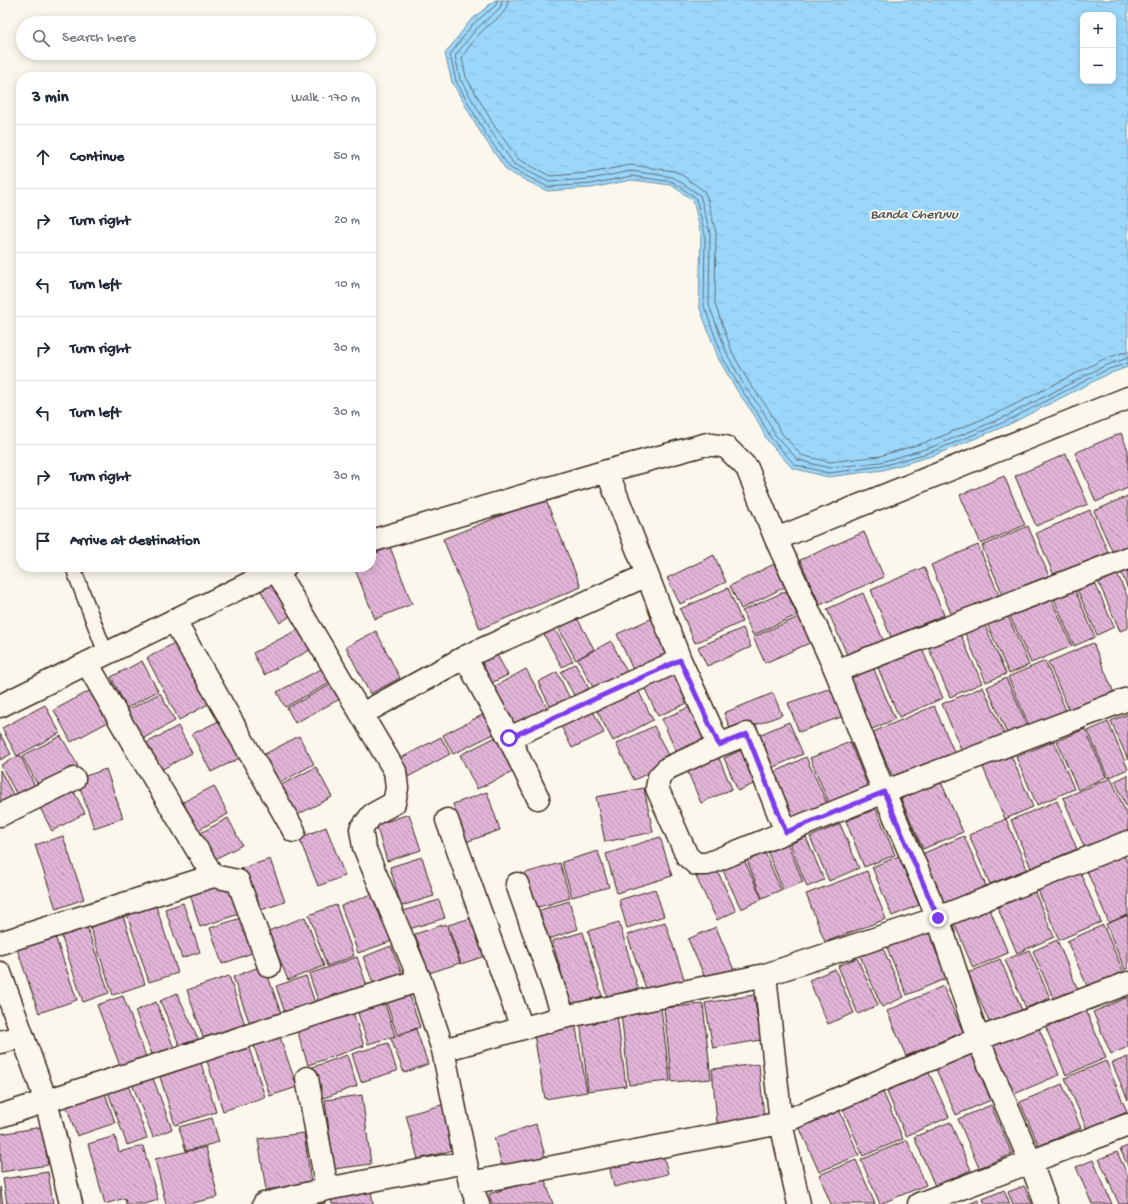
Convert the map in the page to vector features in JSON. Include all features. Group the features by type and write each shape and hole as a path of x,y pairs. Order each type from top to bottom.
{"street":[{"path":"776,538 1128,400"},
{"path":"376,540 607,471 707,444 726,447 747,468 776,538 836,672 884,792 938,918 978,1039 1031,1163 1046,1204"},
{"path":"607,471 680,660 719,745"},
{"path":"836,672 1128,558"},
{"path":"0,706 272,572"},
{"path":"282,572 395,771 398,788 394,803 372,814 361,829 364,847 420,980 443,1050 465,1162 470,1184 478,1204"},
{"path":"362,714 465,657 647,575"},
{"path":"174,620 294,831"},
{"path":"465,657 509,738 538,798"},
{"path":"97,658 212,876"},
{"path":"509,738 680,660"},
{"path":"786,832 747,734 668,768 659,777 657,788 687,856 696,864 707,864 786,832 884,792 1128,700"},
{"path":"0,815 74,779"},
{"path":"447,820 522,1028"},
{"path":"443,1050 564,1017 765,975 938,918 1128,842"},
{"path":"0,943 212,876 238,881 269,966"},
{"path":"517,884 564,1017"},
{"path":"0,973 46,1101 71,1204"},
{"path":"765,975 780,1123 799,1204"},
{"path":"0,1116 420,980"},
{"path":"470,1184 780,1123 978,1039 1128,983"},
{"path":"0,1042 22,1037"},
{"path":"307,1078 327,1189"},
{"path":"919,1204 1031,1163 1128,1125"},
{"path":"264,1204 327,1189 465,1162"}],"lane":[{"path":"75,573 97,658"}],"water":[{"name":"Banda Cheruvu","path":"495,0 1128,0 1128,367 1108,374 1008,425 935,455 883,470 828,477 792,468 767,440 755,416 738,392 719,360 699,306 701,234 693,200 671,185 632,180 591,188 547,191 507,171 482,135 452,82 445,54 469,22"}],"building":[{"path":"1121,433 1128,450 1128,488 1096,502 1075,453"},
{"path":"1066,454 1088,504 1036,526 1015,476"},
{"path":"1004,476 1025,525 981,544 960,495"},
{"path":"1128,496 1128,547 1113,553 1094,511"},
{"path":"545,498 581,587 480,629 443,539"},
{"path":"1090,510 1109,554 1055,578 1036,533"},
{"path":"1028,526 1049,576 1003,595 982,546"},
{"path":"864,532 884,577 820,605 800,560"},
{"path":"978,545 999,595 952,616 931,565"},
{"path":"390,547 412,604 375,619 356,572 376,572 376,553"},
{"path":"714,555 726,582 680,604 667,578"},
{"path":"774,564 785,587 741,609 730,586"},
{"path":"924,567 944,615 891,637 871,590"},
{"path":"1128,569 1128,589 1121,572"},
{"path":"1116,571 1128,598 1128,628 1120,631 1097,579"},
{"path":"1094,581 1114,627 1097,635 1077,589"},
{"path":"274,582 293,614 280,623 260,590"},
{"path":"728,588 742,622 695,643 680,609"},
{"path":"1075,590 1095,637 1074,646 1054,599"},
{"path":"786,591 797,615 753,635 742,611"},
{"path":"863,593 884,642 848,657 827,609"},
{"path":"1051,598 1072,646 1031,663 1010,616"},
{"path":"1007,614 1029,665 1009,674 987,623"},
{"path":"576,616 594,649 576,660 558,627"},
{"path":"801,616 812,642 765,663 753,637"},
{"path":"655,617 671,653 633,670 617,634"},
{"path":"984,623 1006,674 986,682 964,631"},
{"path":"301,628 312,649 264,675 253,653"},
{"path":"743,628 751,647 707,666 698,647"},
{"path":"555,629 573,661 562,667 544,635"},
{"path":"376,631 400,678 370,694 346,647"},
{"path":"959,631 982,683 950,697 927,644"},
{"path":"180,640 212,702 179,720 147,658"},
{"path":"611,641 628,674 595,691 578,659"},
{"path":"1093,643 1114,693 1070,712 1048,662"},
{"path":"922,649 943,698 899,717 878,668"},
{"path":"495,651 508,675 487,685 475,662"},
{"path":"142,661 158,691 127,708 111,677"},
{"path":"1045,661 1067,713 1030,728 1008,677"},
{"path":"575,664 592,694 578,702 561,672"},
{"path":"873,667 895,719 870,730 848,678"},
{"path":"323,668 330,683 285,707 277,692"},
{"path":"526,669 548,709 512,729 490,689"},
{"path":"557,672 574,707 555,716 538,682"},
{"path":"679,672 692,701 658,716 644,687"},
{"path":"1006,678 1028,727 1008,736 987,687"},
{"path":"332,684 340,699 295,723 287,708"},
{"path":"834,687 844,716 799,732 788,703"},
{"path":"983,687 1005,736 963,754 942,704"},
{"path":"93,689 110,721 71,742 54,710"},
{"path":"638,690 653,720 613,741 597,711"},
{"path":"160,693 175,721 140,740 126,711"},
{"path":"773,693 782,715 732,734 724,713"},
{"path":"45,705 60,733 17,756 2,728"},
{"path":"692,706 707,739 676,752 662,719"},
{"path":"934,706 955,754 894,780 873,732"},
{"path":"593,711 604,733 572,748 561,726"},
{"path":"488,712 498,732 453,754 443,735"},
{"path":"1128,714 1128,760 1111,721"},
{"path":"221,720 240,758 211,772 192,734"},
{"path":"789,722 803,754 767,770 752,738"},
{"path":"1108,722 1128,769 1108,778 1088,731"},
{"path":"178,726 192,753 157,772 143,745"},
{"path":"654,726 671,762 634,780 616,744"},
{"path":"1085,729 1106,777 1078,790 1057,741"},
{"path":"0,734 11,754 0,760"},
{"path":"500,735 517,770 477,789 460,755"},
{"path":"61,736 78,766 39,787 22,756"},
{"path":"299,736 314,764 278,784 263,755"},
{"path":"441,737 450,754 406,778 397,760"},
{"path":"1054,741 1074,789 1037,805 1016,757"},
{"path":"850,742 870,792 831,808 810,758"},
{"path":"748,747 762,780 738,791 724,758"},
{"path":"1010,753 1033,807 1005,819 982,765"},
{"path":"20,755 35,786 17,795 1,765"},
{"path":"718,756 732,789 701,803 687,770"},
{"path":"806,757 828,805 795,820 773,773"},
{"path":"316,767 332,797 297,815 281,785"},
{"path":"106,769 123,818 94,828 77,779"},
{"path":"0,770 14,796 0,804"},
{"path":"1128,775 1128,810 1115,781"},
{"path":"1111,778 1128,818 1128,831 1085,849 1063,798"},
{"path":"941,782 963,832 923,849 901,799"},
{"path":"70,784 85,813 52,831 37,802"},
{"path":"214,786 228,814 198,830 183,802"},
{"path":"644,788 653,832 605,842 596,797"},
{"path":"487,792 500,830 466,842 453,804"},
{"path":"1057,801 1077,849 1031,868 1011,820"},
{"path":"876,809 895,855 864,867 846,821"},
{"path":"409,814 421,850 387,861 376,825"},
{"path":"228,818 242,845 211,861 197,835"},
{"path":"1006,819 1027,869 990,884 969,835"},
{"path":"840,824 859,868 829,881 810,837"},
{"path":"326,827 345,876 318,886 299,838"},
{"path":"63,836 84,899 56,909 35,845"},
{"path":"964,836 986,886 944,904 922,854"},
{"path":"660,837 672,876 617,893 606,854"},
{"path":"806,837 824,880 807,887 790,844"},
{"path":"787,842 803,882 783,890 767,850"},
{"path":"763,848 781,890 762,898 745,855"},
{"path":"598,851 609,887 572,897 562,862"},
{"path":"742,855 762,899 741,909 720,864"},
{"path":"1124,855 1128,864 1128,915 1109,923 1087,871"},
{"path":"899,856 919,905 892,916 872,867"},
{"path":"422,857 434,896 401,906 390,867"},
{"path":"270,859 285,902 255,912 240,869"},
{"path":"560,863 570,898 535,908 525,873"},
{"path":"1078,867 1101,922 1059,940 1036,885"},
{"path":"716,868 736,911 717,920 696,877"},
{"path":"867,871 886,919 825,942 806,894"},
{"path":"228,881 239,914 200,927 190,894"},
{"path":"1033,888 1054,937 1017,953 996,904"},
{"path":"655,889 664,916 627,928 619,900"},
{"path":"374,893 392,941 358,953 341,906"},
{"path":"439,900 445,918 409,929 403,911"},
{"path":"569,901 578,929 546,940 537,911"},
{"path":"183,903 200,952 182,958 165,909"},
{"path":"336,905 354,956 327,966 309,915"},
{"path":"988,905 1008,953 973,968 953,920"},
{"path":"156,906 178,973 149,982 127,915"},
{"path":"1127,915 1128,968 1125,970 1106,924"},
{"path":"123,916 145,984 113,995 90,927"},
{"path":"478,916 491,954 461,964 448,925"},
{"path":"305,917 324,966 288,980 268,931"},
{"path":"241,918 252,953 222,964 210,928"},
{"path":"619,922 638,988 607,997 588,931"},
{"path":"665,922 685,981 648,994 627,935"},
{"path":"446,924 460,963 429,973 415,934"},
{"path":"1103,925 1124,973 1088,988 1067,941"},
{"path":"87,927 109,993 83,1002 61,935"},
{"path":"716,927 734,970 707,982 688,939"},
{"path":"927,930 947,978 907,995 887,948"},
{"path":"583,932 602,996 571,1005 552,941"},
{"path":"55,936 77,1000 39,1013 17,949"},
{"path":"1057,940 1078,990 1054,1000 1033,951"},
{"path":"391,946 404,979 376,990 363,957"},
{"path":"882,946 904,997 882,1007 860,956"},
{"path":"1029,950 1050,998 1026,1008 1005,960"},
{"path":"357,957 368,989 320,1006 309,974"},
{"path":"857,958 878,1005 858,1014 838,966"},
{"path":"1000,959 1022,1010 990,1024 968,973"},
{"path":"264,965 282,1016 251,1027 233,977"},
{"path":"835,969 854,1013 828,1024 809,980"},
{"path":"229,976 246,1028 205,1043 187,990"},
{"path":"306,976 316,1006 286,1016 276,986"},
{"path":"943,986 963,1032 906,1056 887,1011"},
{"path":"177,993 201,1045 183,1053 160,1001"},
{"path":"409,993 420,1027 397,1035 386,1001"},
{"path":"754,995 761,1040 713,1048 705,1003"},
{"path":"123,996 148,1062 122,1071 97,1005"},
{"path":"1128,997 1128,1047 1111,1054 1093,1012"},
{"path":"384,1001 395,1036 368,1044 357,1010"},
{"path":"156,1002 174,1048 153,1057 135,1011"},
{"path":"703,1004 711,1079 672,1082 664,1008"},
{"path":"661,1008 670,1081 629,1085 621,1013"},
{"path":"1086,1010 1106,1058 1066,1075 1046,1028"},
{"path":"353,1012 364,1046 308,1065 297,1030"},
{"path":"617,1015 626,1086 588,1091 580,1020"},
{"path":"575,1022 587,1092 545,1099 533,1029"},
{"path":"1037,1024 1059,1075 1012,1095 990,1044"},
{"path":"416,1029 428,1064 404,1073 391,1039"},
{"path":"280,1037 297,1087 270,1096 254,1046"},
{"path":"388,1043 397,1071 361,1082 352,1054"},
{"path":"249,1048 265,1097 223,1111 207,1061"},
{"path":"971,1053 991,1100 956,1115 936,1069"},
{"path":"347,1055 357,1086 318,1100 307,1069"},
{"path":"1128,1057 1128,1100 1112,1063"},
{"path":"1106,1061 1127,1112 1087,1129 1065,1078"},
{"path":"201,1063 216,1112 175,1125 160,1077"},
{"path":"759,1064 764,1118 717,1123 712,1069"},
{"path":"926,1066 949,1117 906,1136 884,1085"},
{"path":"151,1073 172,1129 153,1137 131,1081"},
{"path":"1062,1084 1081,1128 1039,1146 1020,1102"},
{"path":"128,1085 147,1138 127,1145 108,1092"},
{"path":"880,1085 903,1139 863,1156 840,1102"},
{"path":"105,1093 115,1123 77,1136 66,1105"},
{"path":"362,1095 371,1164 334,1169 325,1100"},
{"path":"445,1104 457,1149 418,1159 406,1115"},
{"path":"837,1105 859,1155 819,1172 797,1122"},
{"path":"991,1105 1012,1154 979,1168 958,1119"},
{"path":"212,1118 219,1142 186,1151 179,1127"},
{"path":"950,1122 971,1170 935,1186 914,1137"},
{"path":"536,1124 546,1159 504,1172 494,1138"},
{"path":"42,1127 48,1165 1,1172 0,1134"},
{"path":"304,1133 311,1183 266,1190 258,1139"},
{"path":"115,1136 119,1152 143,1146 158,1200 145,1204 126,1204 125,1198 105,1204 88,1144"},
{"path":"907,1140 926,1185 880,1204 861,1160"},
{"path":"1128,1146 1128,1166 1120,1149"},
{"path":"206,1147 218,1197 188,1204 166,1204 155,1159"},
{"path":"1117,1152 1128,1176 1128,1204 1119,1204 1099,1159"},
{"path":"663,1153 668,1174 614,1187 609,1165"},
{"path":"856,1160 875,1204 831,1204 819,1175"},
{"path":"1093,1160 1112,1204 1092,1204 1076,1167"},
{"path":"48,1172 53,1204 7,1204 3,1179"},
{"path":"544,1177 553,1204 492,1204 489,1194"},
{"path":"1024,1186 1032,1204 1013,1204 1008,1192"},
{"path":"0,1187 3,1204 0,1204"},
{"path":"371,1190 373,1204 332,1204 331,1198"},
{"path":"1004,1190 1010,1204 985,1204 983,1199"},
{"path":"324,1200 325,1204 308,1204"},
{"path":"978,1200 980,1204 969,1204"}],"route":[{"path":"509,738 680,660 719,745 747,734 786,832 884,792 938,918"}]}
